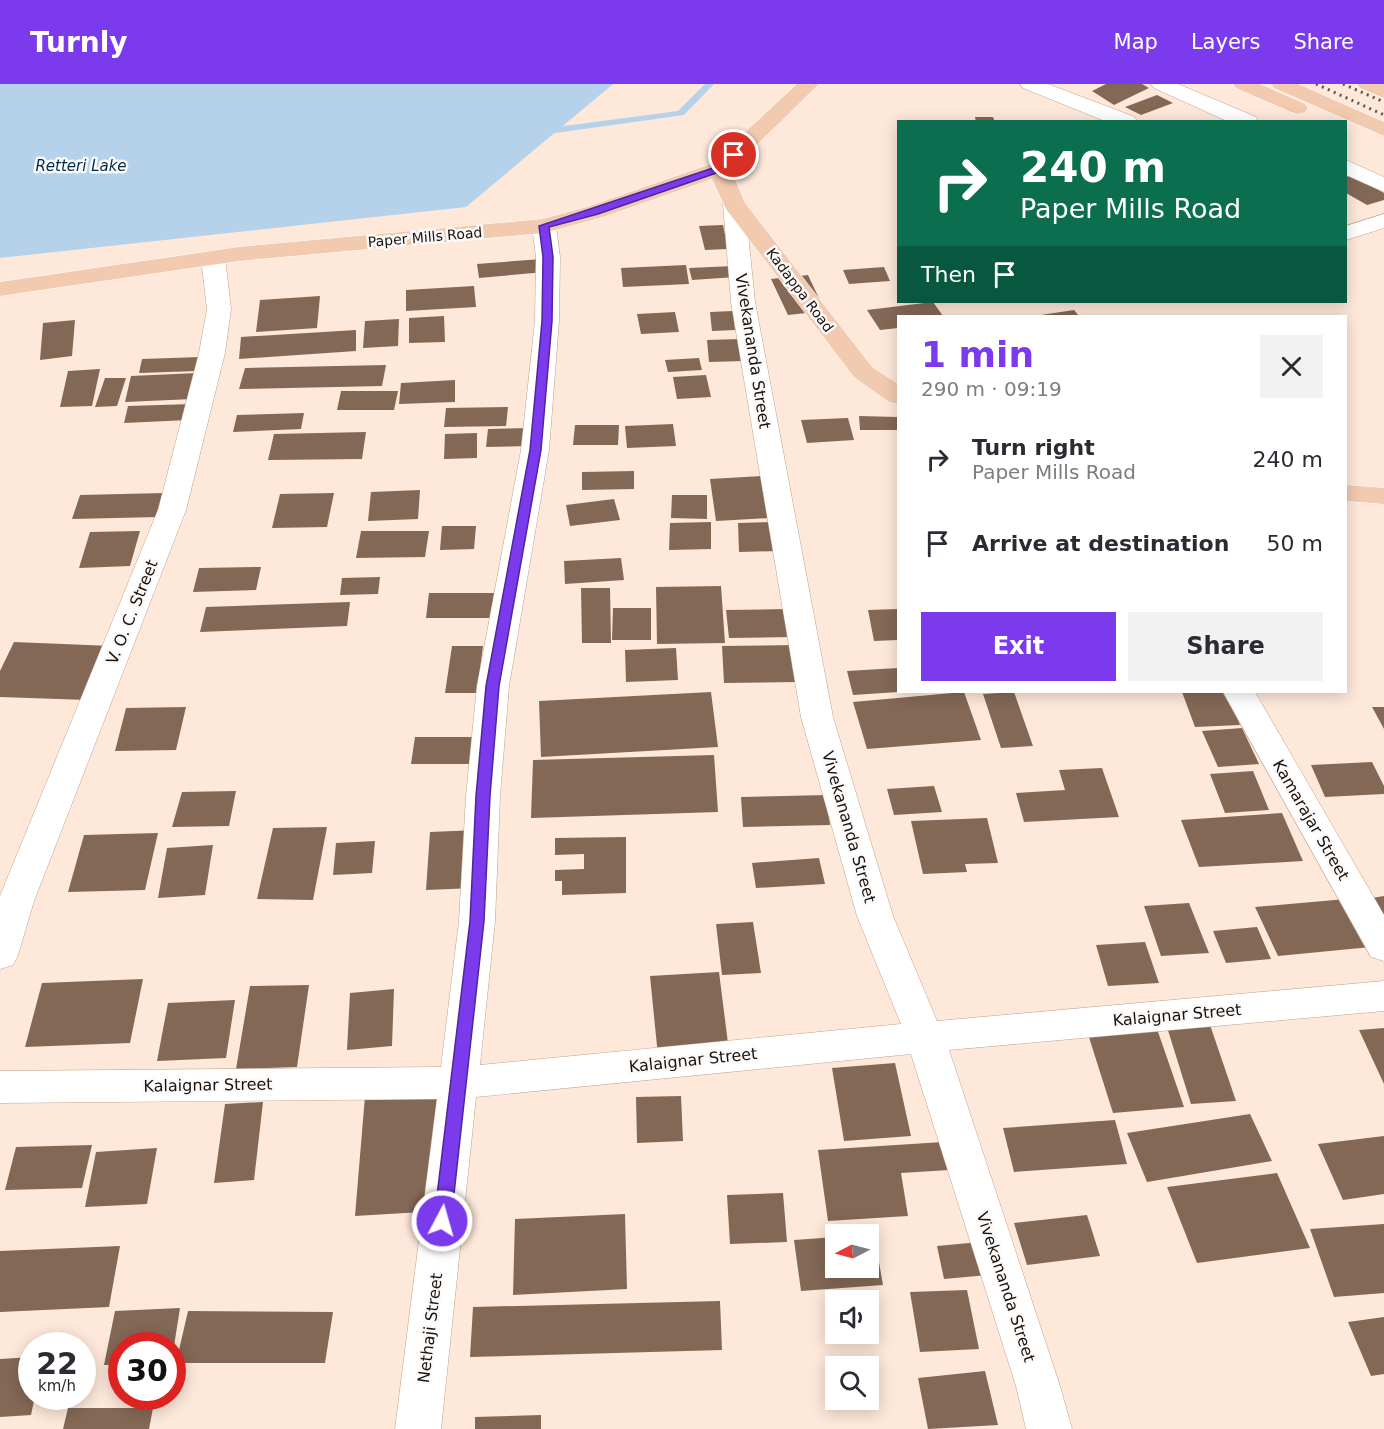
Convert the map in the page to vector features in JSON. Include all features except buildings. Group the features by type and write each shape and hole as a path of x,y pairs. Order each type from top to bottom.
{"main road":[{"name":"Paper Mills Road","path":"0,289 213,258 544,226 595,212 719,169 809,84"},
{"path":"1244,84 1323,120"},
{"path":"1281,84 1384,130"},
{"path":"1367,84 1384,92"},
{"path":"1347,130 1384,148"},
{"name":"Kadappa Road","path":"719,169 734,204 863,372 897,395"},
{"path":"1347,493 1384,496"}],"street":[{"path":"1030,84 1122,120"},
{"path":"1161,84 1243,120"},
{"path":"1347,167 1384,185"},
{"name":"Vivekananda Street","path":"734,204 743,302 817,717 875,916 925,1037 1038,1386 1048,1429"},
{"path":"1347,232 1384,221"},
{"name":"Nethaji Street","path":"418,1429 477,921 483,796 493,686 535,450 547,321 548,257 544,226"},
{"name":"V. O. C. Street","path":"0,955 16,901 172,510 219,309 213,258"},
{"name":"Kamarajar Street","path":"1240,693 1384,947"},
{"name":"Kalaignar Street","path":"0,1087 458,1083 925,1037 1384,996"}],"water":[{"name":"Retteri Lake","path":"0,84 613,84 466,207 0,258"}],"waterway":[{"path":"541,132 681,113 710,84"}],"railway":[{"path":"1316,84 1384,115"},
{"path":"1343,84 1384,102"}],"route":[{"path":"442,1221 477,921 483,796 493,686 535,450 547,321 548,257 544,226 595,212 719,169 734,155"}]}
